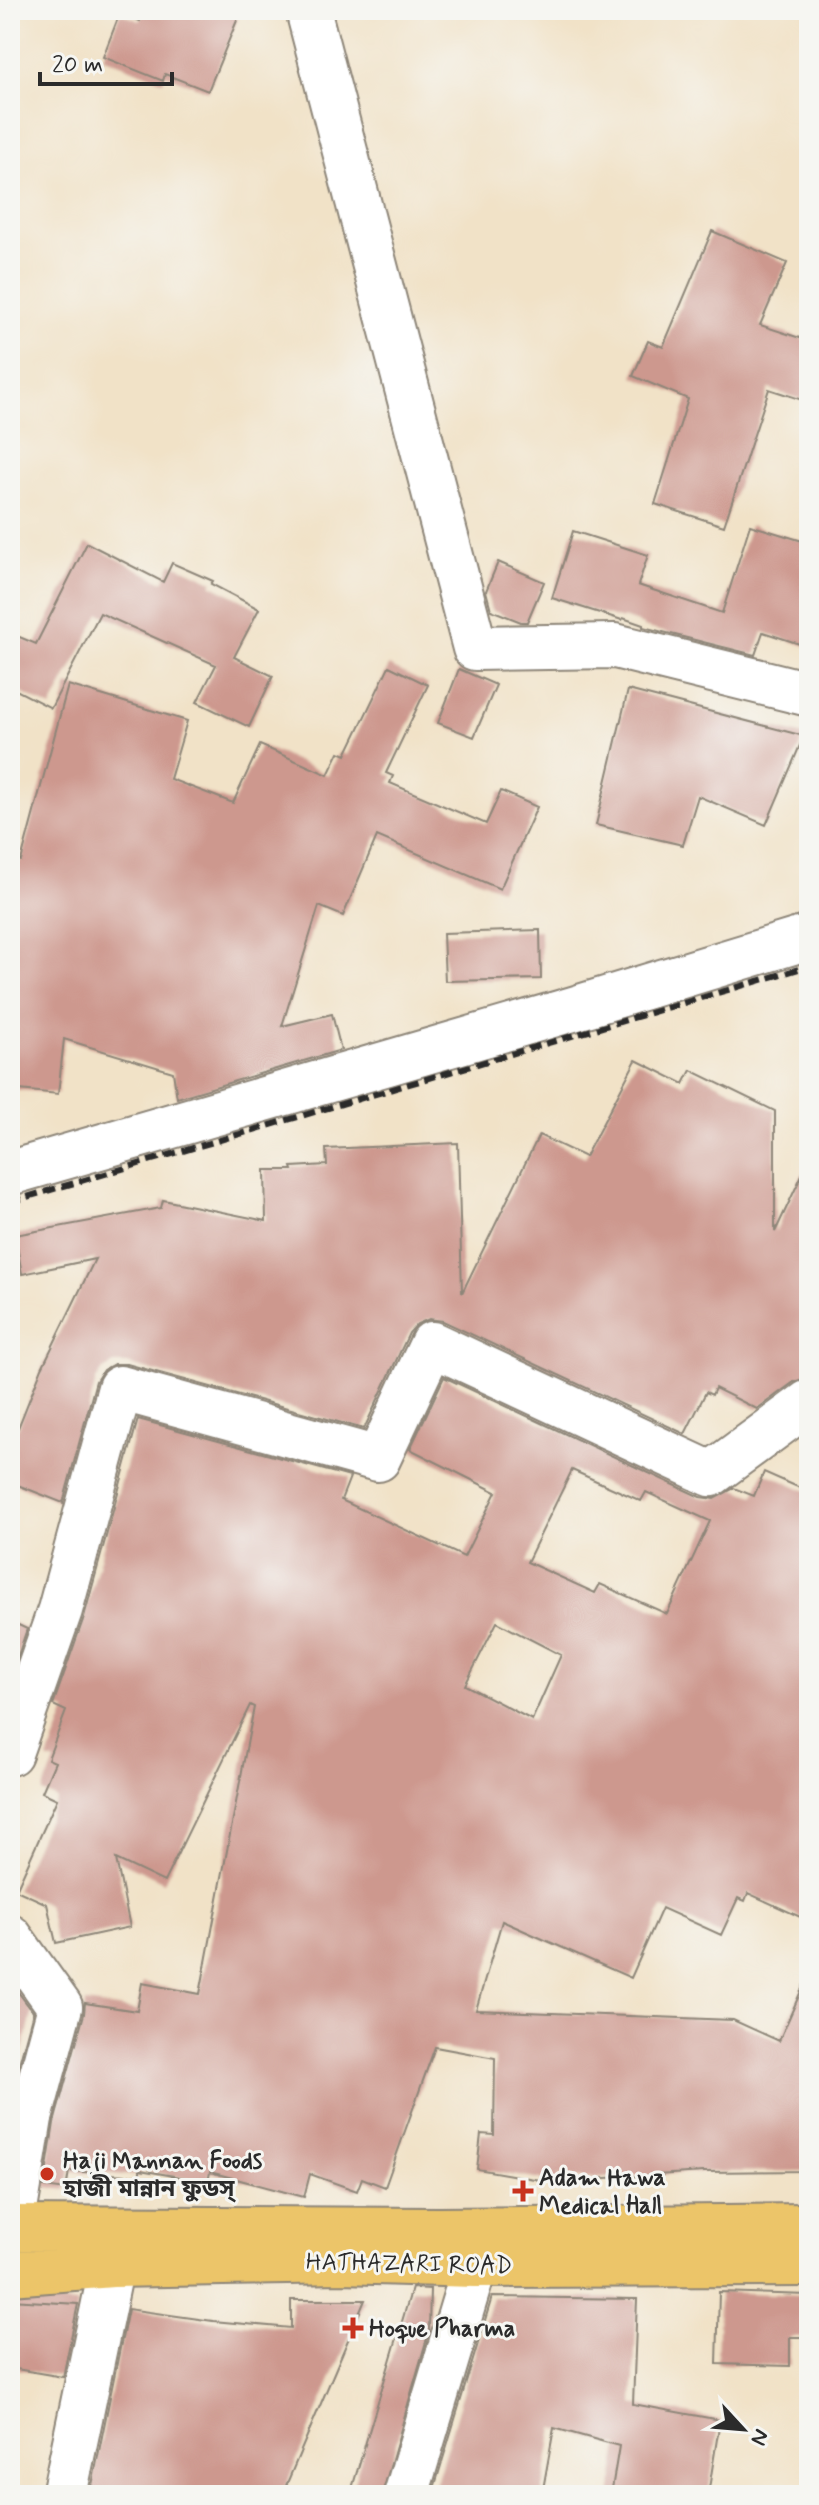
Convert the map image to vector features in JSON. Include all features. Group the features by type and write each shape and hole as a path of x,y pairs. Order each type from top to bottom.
{"highway":[{"name":"HATHAZARI ROAD","path":"11,2228 439,2230 809,2226"},
{"name":"HATHAZARI ROAD","path":"10,2273 112,2265 342,2261 475,2265 809,2264"}],"street":[{"path":"308,10 475,648 615,646 809,694"},
{"path":"10,1173 558,1014 809,937"},
{"path":"10,1753 60,1610 120,1388 378,1459 432,1344 711,1474 809,1402"},
{"path":"10,1937 60,2007 30,2118 11,2228"},
{"path":"64,2495 112,2265"},
{"path":"406,2495 475,2265"}],"building":[{"path":"145,10 220,10 238,18 208,91 165,74 163,81 103,57 120,13 140,21"},
{"path":"712,231 787,263 760,325 809,341 809,402 769,389 724,526 655,504 688,399 633,376 648,341 663,347"},
{"path":"750,525 809,543 809,647 763,632 755,655 643,627 623,618 552,598 573,531 648,555 638,585 722,613"},
{"path":"87,543 163,582 172,563 213,581 211,584 259,609 234,657 273,676 249,727 197,702 216,665 100,613 51,708 10,687 10,633 36,644"},
{"path":"498,562 544,582 527,622 491,610 486,591"},
{"path":"389,666 428,685 386,773 393,776 390,783 486,824 501,791 537,807 500,889 377,836 343,916 319,906 282,1026 332,1014 341,1050 177,1098 173,1072 64,1039 58,1094 10,1089 10,858 21,861 68,685 187,721 170,779 233,803 260,745 328,775 339,752 346,755"},
{"path":"459,669 496,685 474,737 438,723"},
{"path":"628,690 804,736 766,825 698,796 683,845 596,825"},
{"path":"540,930 541,979 445,981 443,933"},
{"path":"636,1060 684,1084 691,1070 775,1111 775,1232 809,1160 809,1377 794,1382 757,1409 715,1388 712,1395 706,1392 685,1434 443,1321 429,1319 417,1324 409,1333 364,1429 127,1364 114,1364 103,1370 96,1381 63,1503 10,1482 10,1426 18,1428 42,1368 95,1259 22,1274 15,1235 161,1208 163,1200 266,1221 265,1170 327,1165 326,1149 458,1143 462,1293 539,1135 585,1157"},
{"path":"444,1377 700,1497 714,1499 734,1488 754,1496 764,1472 809,1492 809,1921 748,1893 745,1901 738,1898 721,1935 662,1908 631,1978 502,1921 476,2010 733,2020 779,2041 809,1973 809,2171 704,2172 590,2179 558,2176 557,2183 477,2169 481,2134 494,2135 495,2058 435,2047 385,2187 362,2178 357,2191 310,2174 304,2197 210,2172 208,2182 140,2170 140,2176 69,2171 66,2190 44,2187 54,2123 85,2003 137,2011 142,1983 200,1994 254,1707 250,1705 164,1882 116,1859 130,1927 56,1943 47,1904 16,1890 57,1799 42,1792 55,1762 48,1759 66,1711 53,1705 84,1617 138,1419 350,1477 341,1500 464,1557 496,1492 410,1449","holes":["572,1470 641,1501 646,1492 710,1521 667,1614 600,1584 595,1593 527,1562","497,1622 561,1655 532,1720 465,1685"]},
{"path":"10,1621 27,1629 14,1667 10,1665"},
{"path":"10,1990 18,1992 33,2012 19,2064 10,2062"},
{"path":"412,2288 430,2289 429,2331 382,2495 350,2495"},
{"path":"719,2292 809,2295 809,2337 790,2337 790,2366 717,2364"},
{"path":"492,2297 637,2299 633,2404 720,2420 708,2495 611,2495 619,2446 554,2428 542,2495 432,2495"},
{"path":"10,2300 78,2304 63,2377 10,2368"},
{"path":"291,2300 365,2300 282,2495 90,2495 128,2309 291,2328"}],"railway":[{"path":"10,1202 809,966"}],"place":[{"name":"Haji Mannan Foods হাজী মান্নান ফুডস্","path":"47,2174"},
{"name":"Adam Hawa Medical Hall","path":"523,2191"},
{"name":"Hoque Pharma","path":"353,2328"}]}
